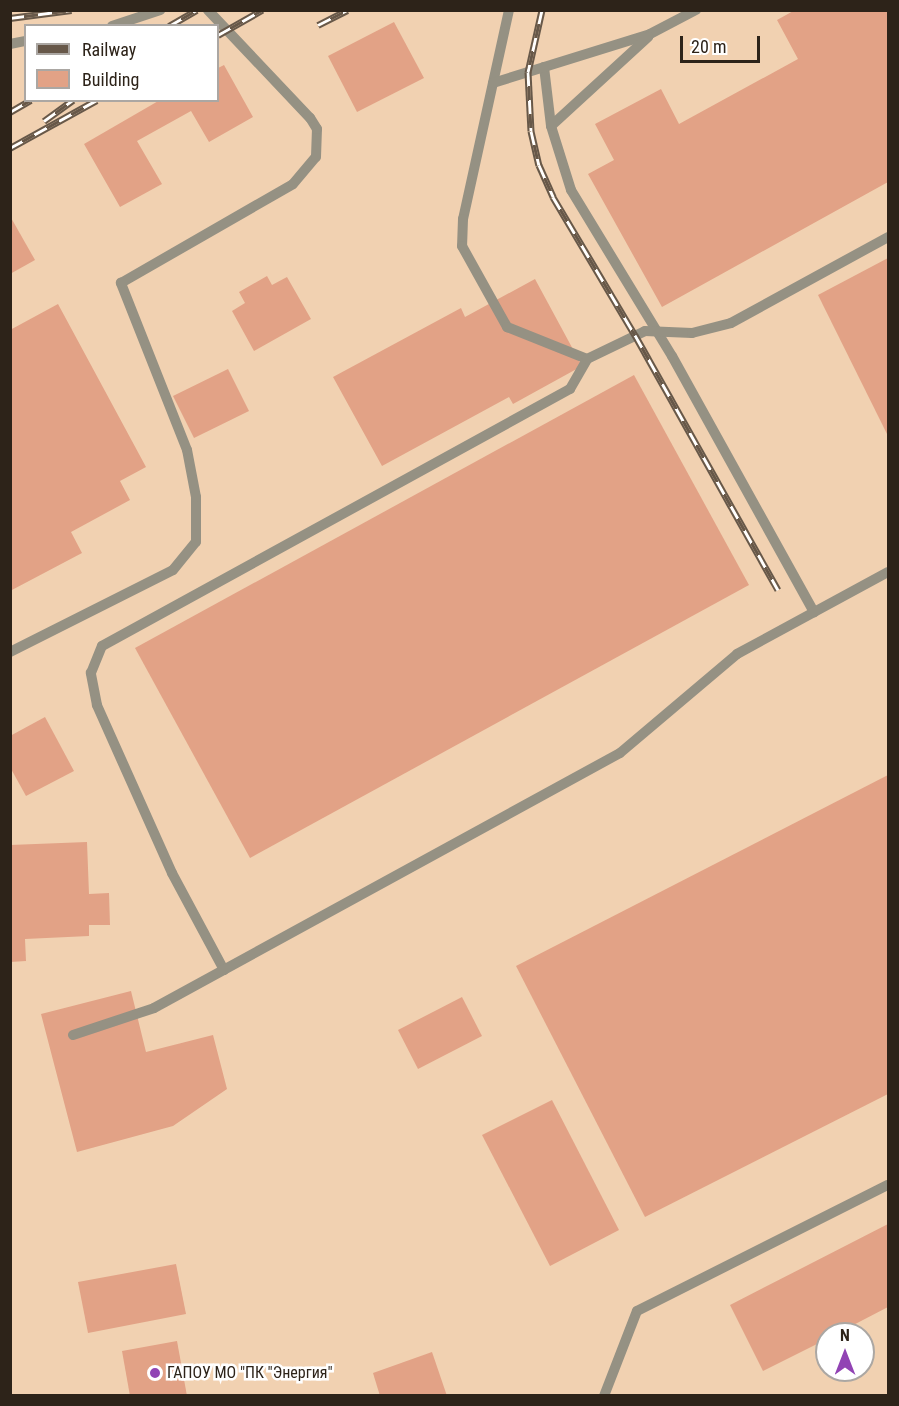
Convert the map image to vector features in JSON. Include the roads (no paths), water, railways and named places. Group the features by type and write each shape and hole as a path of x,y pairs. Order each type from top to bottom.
{"lane":[{"path":"118,24 160,10"},
{"path":"10,652 172,570 196,542 196,497 187,450 121,283 293,184 316,157 316,129 310,118 208,10"},
{"path":"509,10 463,219 462,246 507,327 587,359"},
{"path":"493,83 650,34 696,10"},
{"path":"551,126 650,34"},
{"path":"544,67 551,126 572,190 656,330 814,612"},
{"path":"224,970 172,873 97,705 91,673 95,658 116,636 570,389 587,359 635,335 656,330 692,333 731,323 888,237"},
{"path":"73,1035 154,1008 621,753 737,654 888,572"},
{"path":"604,1395 637,1311 888,1185"}],"railway":[{"path":"10,18 71,10"},
{"path":"172,24 197,10"},
{"path":"219,34 262,10"},
{"path":"318,25 347,10"},
{"path":"542,10 528,72 531,131 539,165 553,197 635,335 778,590"},
{"path":"10,112 28,102"},
{"path":"44,121 70,102"},
{"path":"10,148 93,102"}],"place":[{"name":"ГАПОУ МО \"ПК \"Энергия\"","path":"155,1373"}]}
